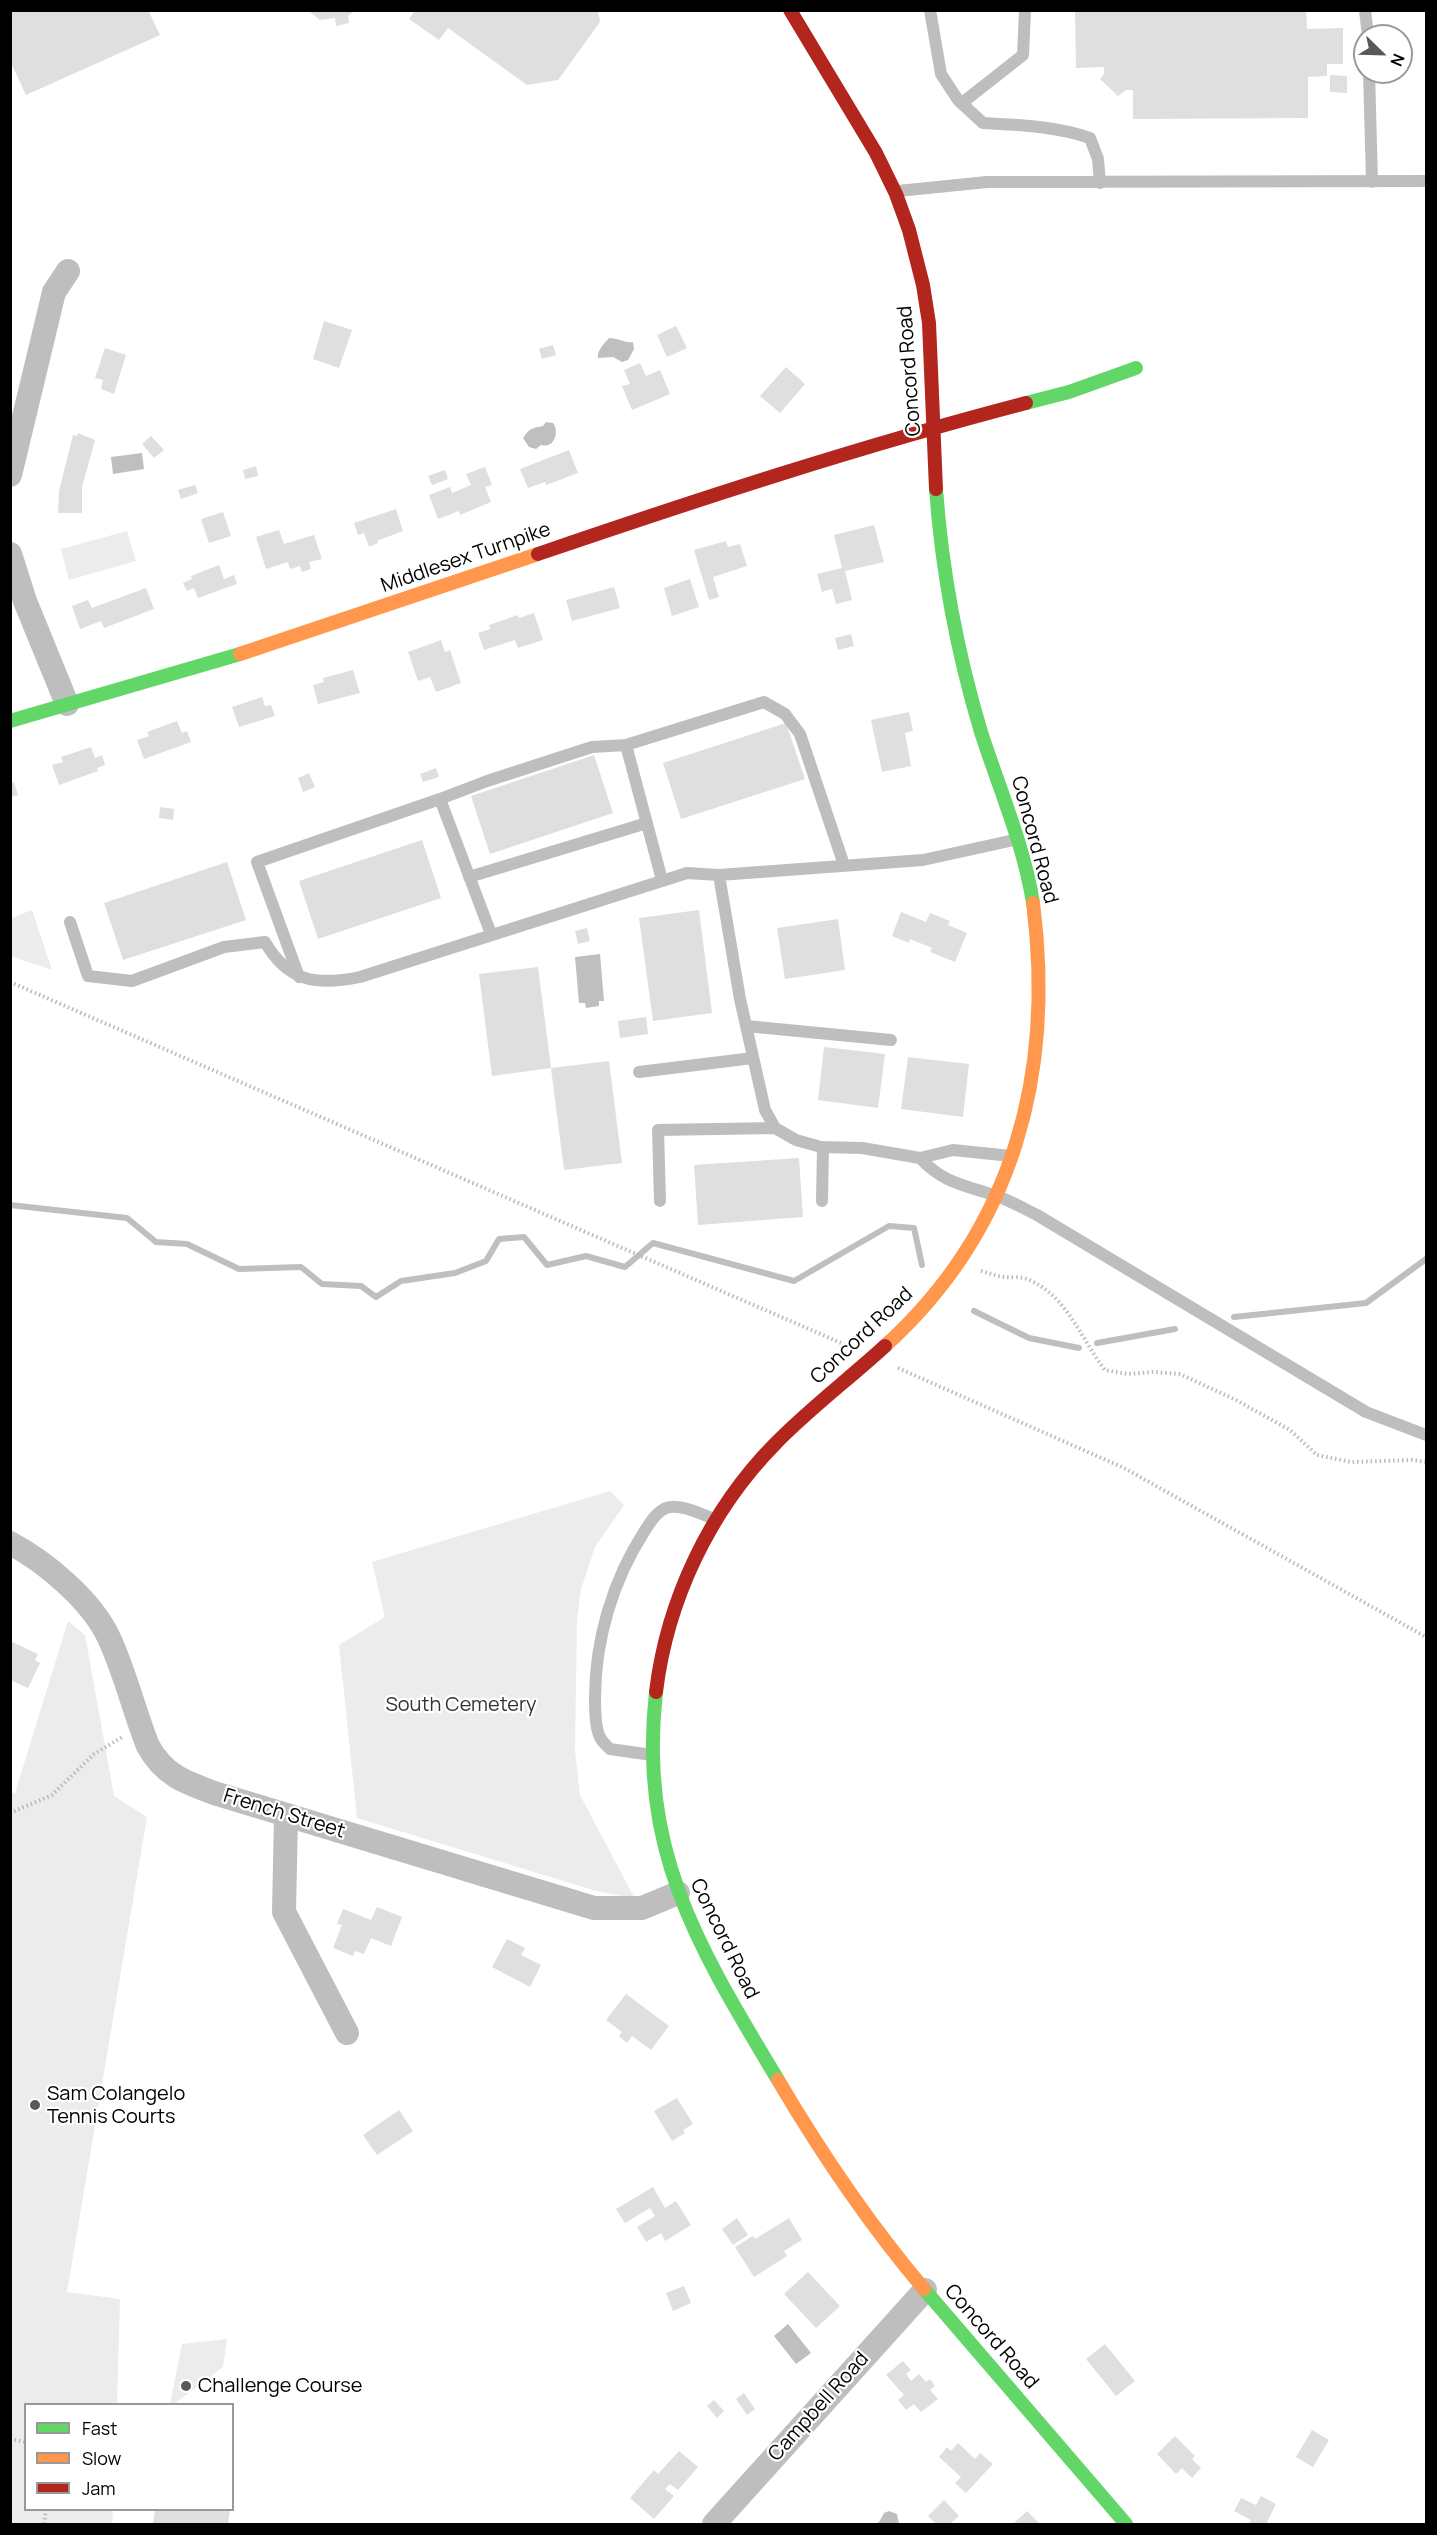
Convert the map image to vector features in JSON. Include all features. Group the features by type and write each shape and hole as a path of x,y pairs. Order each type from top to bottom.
{"main road":[{"name":"Concord Road","path":"790,10 880,160 907,226 925,299 930,330 939,534 957,644 1032,896 1039,959 1040,1032 1031,1097 1012,1156 996,1195 963,1256 918,1314 771,1446 715,1519 686,1578 664,1646 652,1719 654,1790 659,1825 678,1893 720,1980 799,2116 869,2221 925,2290 1126,2524"},
{"name":"Middlesex Turnpike","path":"10,721 267,646 704,497 933,426 1069,392 1136,368"}],"street":[{"path":"10,475 54,292 68,271"},
{"path":"10,554 25,601 67,704"},
{"name":"French Street","path":"10,1543 52,1571 98,1620 109,1637 140,1726 157,1763 170,1774 214,1793 594,1908 642,1908 678,1893"},
{"path":"286,1815 284,1912 347,2033"},
{"name":"Campbell Road","path":"714,2524 925,2290"}],"lane":[{"path":"930,10 941,74 962,103 983,123 1038,126 1068,131 1090,138 1098,159 1100,183"},
{"path":"962,103 1023,56 1025,10"},
{"path":"1369,84 1372,182"},
{"path":"894,191 987,183 1426,181"},
{"path":"300,977 257,862 440,799 487,780 592,747 626,745 764,702 785,714 800,734 844,865"},
{"path":"626,745 662,880"},
{"path":"440,799 491,934"},
{"path":"469,877 646,823"},
{"path":"70,922 88,976 132,981 224,947 265,942 283,968 300,977 334,982 360,977 687,873 719,875 923,860 1016,840"},
{"path":"719,875 753,1058 765,1110 775,1128"},
{"path":"746,1026 891,1040"},
{"path":"639,1072 753,1058"},
{"path":"660,1201 658,1130 775,1128 796,1140 823,1147 862,1148 920,1158 953,1150 1012,1156"},
{"path":"822,1201 823,1147"},
{"path":"920,1158 932,1172 953,1183 996,1195 1037,1215 1366,1412 1426,1435"},
{"path":"652,1755 610,1749 598,1734 596,1679 599,1648 606,1621 624,1569 652,1519 668,1507 676,1507 715,1519"}],"path":[{"path":"10,982 1124,1468 1426,1637"},
{"path":"963,1256 981,1271 1001,1277 1025,1278 1043,1287 1074,1318 1093,1354 1105,1370 1128,1374 1153,1372 1180,1374 1236,1400 1290,1430 1317,1455 1351,1461 1412,1460 1426,1462"},
{"path":"10,1813 52,1795 94,1754 140,1726"}],"green space":[{"path":"127,531 136,561 69,580 61,549"},
{"path":"32,910 52,970 11,956 11,918"},
{"name":"South Cemetery","path":"610,1491 624,1505 595,1547 581,1589 577,1619 575,1750 580,1795 635,1899 593,1890 357,1818 339,1645 385,1617 372,1562"},
{"path":"68,1621 85,1635 114,1796 147,1817 67,2292 120,2299 117,2403 24,2403 24,2511 113,2511 112,2524 11,2524 11,1793 15,1793"},
{"name":"Challenge Course","path":"227,2339 223,2367 175,2403 170,2403 182,2344"}],"shaded area":[{"path":"609,338 633,342 634,349 628,360 622,362 613,357 598,358 600,350"},
{"path":"546,422 553,423 555,427 556,435 552,442 536,449 529,447 523,438 527,432 543,426"},
{"path":"142,453 144,469 113,474 111,457"},
{"path":"600,954 604,1001 599,1001 599,1006 586,1008 585,1003 579,1003 575,957"},
{"path":"788,2324 811,2353 796,2364 774,2336"},
{"path":"889,2511 897,2514 899,2524 874,2524 879,2522 884,2513"}],"building":[{"path":"10,10 148,10 160,35 26,95 10,61"},
{"path":"307,10 355,10 348,16 349,23 336,26 335,18 320,20"},
{"path":"415,10 598,10 600,22 558,80 527,85 448,28 439,40 409,19"},
{"path":"1075,10 1306,10 1307,29 1343,28 1343,64 1327,64 1327,76 1308,77 1308,118 1133,119 1133,90 1126,90 1118,96 1100,79 1104,74 1104,67 1076,68"},
{"path":"1330,75 1347,76 1347,93 1330,92"},
{"path":"324,321 352,330 339,368 313,359"},
{"path":"676,326 687,348 667,357 657,335"},
{"path":"553,345 556,355 542,359 539,349"},
{"path":"105,348 126,355 114,394 101,389 103,380 95,378"},
{"path":"640,363 646,376 660,370 670,394 632,410 622,386 630,384 624,370"},
{"path":"786,367 805,384 780,413 760,396"},
{"path":"78,433 95,440 82,487 82,513 58,513 59,491 73,435 77,436"},
{"path":"151,436 164,450 154,458 142,444"},
{"path":"569,450 578,473 546,485 545,482 528,488 520,469"},
{"path":"256,466 258,476 245,479 243,470"},
{"path":"485,467 492,485 485,487 491,502 460,515 459,511 438,519 429,495 450,487 452,493 471,485 466,474"},
{"path":"445,470 448,479 432,485 428,476"},
{"path":"195,485 198,493 181,499 178,490"},
{"path":"396,509 403,531 377,541 378,543 369,547 364,533 358,535 354,523"},
{"path":"223,512 231,536 209,543 201,519"},
{"path":"874,525 884,562 845,571 852,600 836,604 832,589 822,592 817,574 842,568 834,535"},
{"path":"279,530 284,544 314,535 322,559 309,562 311,569 302,572 300,566 290,569 288,562 266,569 256,537"},
{"path":"726,541 728,547 740,544 747,566 713,577 719,597 709,600 694,550"},
{"path":"219,565 224,579 234,575 237,584 198,598 194,588 187,591 183,583 192,579 191,576"},
{"path":"690,579 699,607 672,616 664,588"},
{"path":"614,587 620,608 572,621 566,600"},
{"path":"146,588 154,609 104,628 101,621 80,629 72,606 88,600 92,608"},
{"path":"534,613 543,640 518,648 515,640 484,650 478,633 490,629 489,625 518,615 519,618"},
{"path":"851,634 854,646 838,650 835,638"},
{"path":"441,640 445,652 450,650 461,683 436,692 430,677 418,681 408,652"},
{"path":"353,670 360,693 318,704 313,685 324,682 323,678"},
{"path":"262,697 265,706 271,705 275,716 239,727 232,707"},
{"path":"909,712 913,731 905,733 911,766 882,772 871,720"},
{"path":"177,721 182,733 187,731 191,742 144,759 137,740 149,736 147,732"},
{"path":"786,723 805,779 681,819 663,763"},
{"path":"91,747 95,758 102,755 105,765 97,768 98,771 59,785 52,765 63,762 61,757"},
{"path":"594,755 613,813 490,854 471,796"},
{"path":"436,768 439,777 423,782 420,774"},
{"path":"309,773 315,787 303,792 298,778"},
{"path":"14,782 18,795 10,797 10,783"},
{"path":"160,807 174,809 173,820 159,818"},
{"path":"422,840 441,898 318,939 299,881"},
{"path":"227,862 246,920 123,960 104,903"},
{"path":"699,910 712,1013 653,1021 639,918"},
{"path":"901,912 926,922 930,913 950,921 948,925 967,933 955,962 930,952 932,948 910,939 909,943 892,936"},
{"path":"838,919 845,970 785,979 777,928"},
{"path":"587,928 590,941 578,944 575,931"},
{"path":"538,967 551,1068 492,1076 479,974"},
{"path":"646,1017 648,1034 620,1038 618,1021"},
{"path":"824,1047 885,1054 878,1108 818,1100"},
{"path":"908,1057 969,1064 963,1117 901,1109"},
{"path":"609,1061 622,1163 564,1170 551,1068"},
{"path":"799,1158 803,1217 698,1225 694,1165"},
{"path":"10,1641 38,1654 35,1660 40,1663 28,1688 10,1680"},
{"path":"377,1907 402,1917 391,1946 371,1938 364,1954 355,1951 353,1956 333,1948 342,1925 337,1924 343,1909 371,1920"},
{"path":"507,1939 525,1948 521,1955 541,1965 530,1987 492,1967"},
{"path":"626,1994 669,2026 651,2050 632,2036 627,2043 619,2036 622,2032 606,2020"},
{"path":"677,2098 693,2124 683,2130 685,2133 672,2141 654,2111"},
{"path":"399,2110 413,2131 377,2155 363,2135"},
{"path":"653,2187 665,2208 676,2201 691,2225 665,2241 661,2233 646,2242 637,2227 655,2216 650,2208 625,2223 616,2209"},
{"path":"737,2218 748,2235 733,2245 722,2229"},
{"path":"789,2218 802,2240 784,2251 787,2256 754,2277 735,2247 753,2236 755,2239"},
{"path":"808,2272 840,2306 816,2328 784,2294"},
{"path":"684,2286 691,2303 673,2311 666,2293"},
{"path":"1105,2344 1135,2381 1116,2396 1086,2359"},
{"path":"903,2361 911,2370 906,2374 911,2381 919,2374 926,2382 930,2379 935,2386 930,2390 938,2399 921,2412 914,2404 906,2410 898,2400 904,2395 886,2375"},
{"path":"744,2393 755,2409 747,2415 736,2399"},
{"path":"714,2400 724,2411 717,2418 707,2406"},
{"path":"1312,2430 1329,2440 1313,2467 1296,2457"},
{"path":"1175,2436 1195,2456 1192,2459 1201,2468 1192,2478 1182,2468 1176,2474 1157,2454"},
{"path":"958,2443 975,2459 980,2453 993,2464 966,2493 955,2483 961,2477 939,2457 947,2447 951,2451"},
{"path":"679,2451 698,2467 678,2490 670,2484 665,2489 674,2496 654,2519 630,2498 654,2470 658,2474"},
{"path":"1261,2496 1276,2504 1266,2524 1249,2524 1251,2520 1234,2511 1241,2498 1256,2505"},
{"path":"944,2500 959,2516 950,2524 936,2524 928,2516"},
{"path":"155,2511 230,2511 228,2524 153,2524"},
{"path":"1027,2511 1040,2524 1013,2524"}],"waterway":[{"path":"10,1205 127,1218 156,1242 187,1244 239,1269 301,1267 322,1284 361,1286 376,1297 401,1281 455,1273 486,1261 499,1239 524,1237 547,1265 586,1256 625,1267 653,1243 794,1281 889,1226 914,1228 922,1265"},
{"path":"1234,1317 1366,1303 1426,1259"},
{"path":"974,1311 1029,1338 1079,1348"},
{"path":"1097,1343 1175,1329"}],"traffic: fast":[{"path":"1026,403 1069,392 1136,368"},
{"path":"936,489 947,581 965,672 981,732 1024,860 1033,903"},
{"path":"10,721 240,654"},
{"path":"656,1692 653,1749 656,1802 666,1850 681,1896 700,1941 723,1986 778,2080"},
{"path":"924,2289 1126,2524"}],"traffic: slow":[{"path":"240,654 538,554"},
{"path":"885,1346 929,1300 966,1251 994,1199 1016,1144 1030,1087 1037,1027 1038,966 1033,903"},
{"path":"778,2080 846,2188 924,2289"}],"traffic: jam":[{"path":"790,10 876,153 896,194 909,230 923,285 929,323 936,489"},
{"path":"538,554 780,474 1026,403"},
{"path":"656,1692 670,1624 681,1591 695,1558 731,1498 752,1470 788,1431 885,1346"}],"place":[{"name":"Sam Colangelo Tennis Courts","path":"35,2105"},
{"name":"Challenge Course","path":"186,2386"}]}
